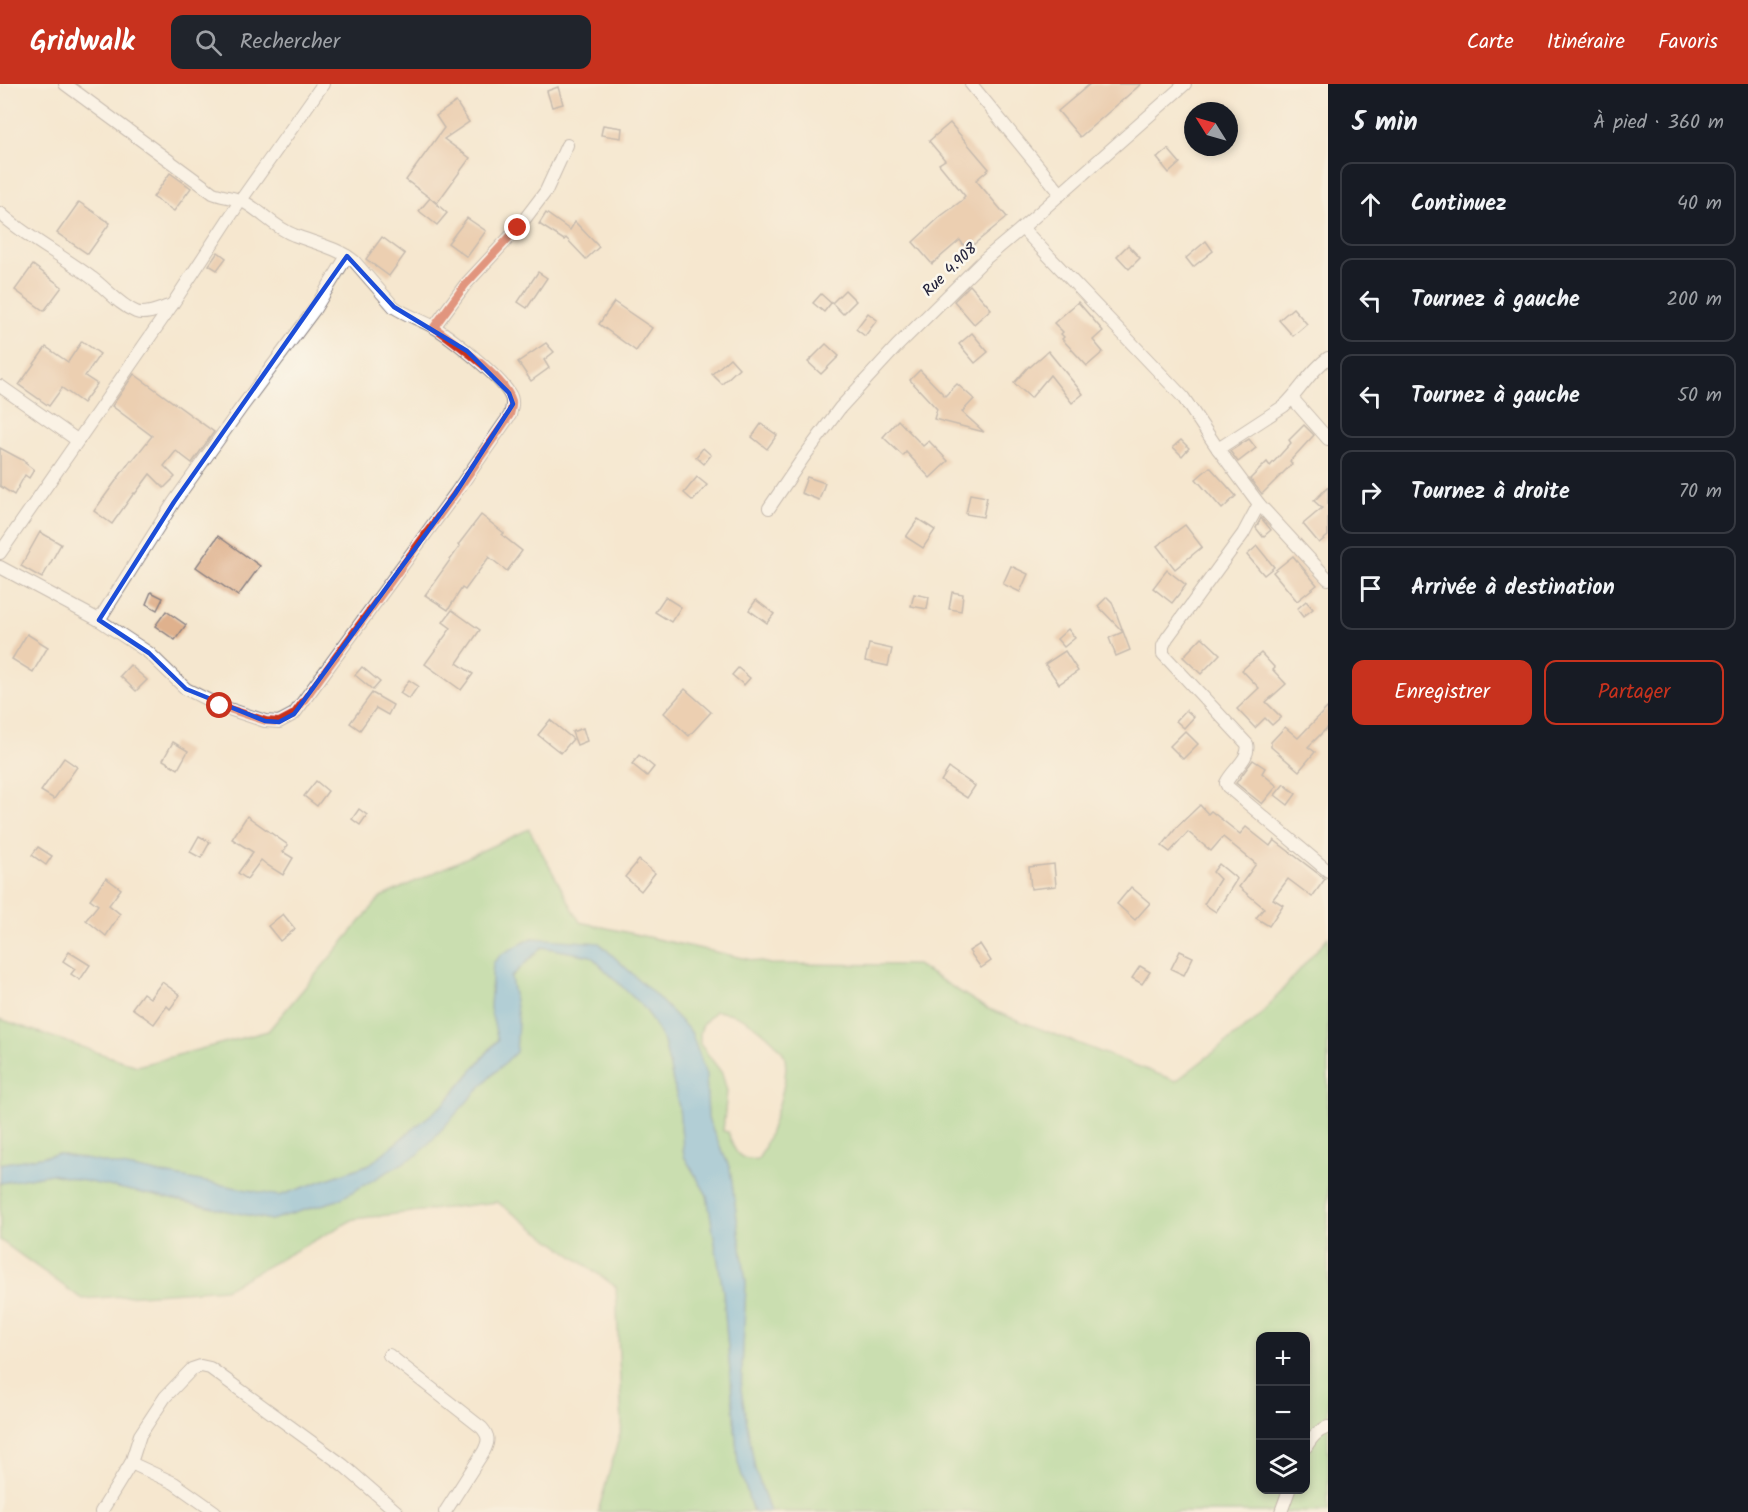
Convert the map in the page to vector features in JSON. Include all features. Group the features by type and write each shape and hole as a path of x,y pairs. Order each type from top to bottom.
{"street":[{"path":"0,567 99,620 148,653 186,688 220,706 266,721 279,722 294,714 448,503 510,415 513,404 509,393 467,351 434,327 394,307 347,256 335,249 291,234 242,200 213,193 65,84"},
{"path":"0,553 323,84"},
{"path":"970,84 1061,194"},
{"name":"Rue 4.908","path":"769,508 840,408 890,353 985,259 1185,84"},
{"path":"434,327 465,285 518,228 546,191 567,145"},
{"path":"0,213 136,312 144,313 172,305"},
{"path":"1022,228 1183,397 1259,504 1328,579"},
{"path":"99,620 174,502 314,310 347,256"},
{"path":"1218,449 1284,406 1316,367 1328,358"},
{"path":"0,386 77,440"},
{"path":"1292,398 1328,439"},
{"path":"1259,504 1243,534 1167,638 1163,646 1163,654 1247,744 1247,754 1229,777 1226,783 1228,787 1328,871"},
{"path":"389,1355 488,1435 488,1443 484,1451 445,1512"},
{"path":"101,1512 131,1463 140,1435 165,1397 192,1369 201,1366 210,1368 343,1465 398,1512"},
{"path":"1310,1441 1320,1430 1328,1427"},
{"path":"131,1463 174,1483 215,1512"},
{"path":"1281,1512 1288,1494"}],"highlighted area":[{"path":"347,256 394,307 467,351 509,393 513,404 455,494 294,714 279,722 265,721 186,689 149,653 99,620 174,502"}],"green space":[{"path":"529,829 580,922 770,964 917,965 986,1008 1176,1081 1258,1018 1328,937 1328,1512 770,1512 755,1469 741,1390 746,1283 730,1169 708,1119 706,1075 691,1032 599,943 532,939 502,954 493,963 490,1008 498,1039 445,1103 370,1164 279,1196 58,1154 0,1164 0,1019 137,1066 268,1031 381,897","holes":["715,1011 729,1013 762,1031 780,1048 786,1064 780,1103 758,1159 745,1158 737,1153 728,1132 723,1131 727,1091 722,1073 700,1044 703,1024"]},
{"path":"542,947 591,956 646,1010 664,1042 679,1107 684,1156 707,1195 723,1291 738,1462 753,1512 598,1512 622,1427 616,1287 497,1202 354,1219 225,1289 82,1299 0,1240 0,1183 51,1174 271,1220 338,1200 488,1079 516,1052 518,1020 511,977"}],"water":[{"path":"532,938 599,943 691,1032 706,1075 708,1119 730,1169 746,1283 741,1390 755,1469 770,1512 753,1512 738,1462 723,1291 707,1195 684,1156 679,1107 664,1042 646,1010 591,956 542,947 511,977 518,1020 516,1052 419,1154 338,1200 271,1220 51,1174 0,1183 0,1164 58,1154 279,1196 370,1164 445,1103 498,1040 490,1008 493,963 502,954"}],"building":[{"path":"1090,84 1141,84 1080,137 1058,111"},
{"path":"558,87 563,104 552,107 547,91"},
{"path":"456,102 469,122 444,139 470,158 437,203 406,180 444,128 436,116"},
{"path":"950,123 989,169 976,180 1007,217 967,250 960,240 932,264 913,242 965,196 939,164 945,160 929,141"},
{"path":"603,125 622,128 621,138 601,135"},
{"path":"1168,149 1180,163 1169,173 1157,158"},
{"path":"170,173 191,188 174,211 153,197"},
{"path":"430,198 447,213 437,225 419,211"},
{"path":"79,202 110,223 88,254 57,233"},
{"path":"546,213 570,230 575,222 599,247 586,259 566,238 564,240 539,224"},
{"path":"467,218 486,231 467,257 448,243"},
{"path":"382,237 405,254 389,276 366,259"},
{"path":"1206,241 1213,251 1193,267 1186,258"},
{"path":"1128,245 1140,258 1129,269 1117,256"},
{"path":"218,252 226,258 217,270 209,265"},
{"path":"33,265 62,287 44,311 15,290"},
{"path":"538,272 547,278 527,308 518,302"},
{"path":"970,285 991,309 974,324 954,301"},
{"path":"845,290 856,301 843,314 832,303"},
{"path":"821,294 831,303 824,312 813,303"},
{"path":"614,302 652,328 636,351 599,324"},
{"path":"1078,302 1103,331 1093,340 1103,352 1087,366 1062,339 1063,332 1054,323"},
{"path":"1293,308 1307,324 1293,336 1279,320"},
{"path":"868,313 877,320 865,336 856,329"},
{"path":"972,333 988,352 975,363 959,344"},
{"path":"82,341 100,354 85,376 97,384 83,403 62,388 49,406 19,385 46,347 68,362"},
{"path":"546,343 554,352 544,360 549,368 531,381 518,362"},
{"path":"826,344 839,356 821,374 808,362"},
{"path":"1048,351 1083,394 1072,403 1050,375 1031,398 1014,383 1029,366"},
{"path":"730,358 739,368 722,384 712,374"},
{"path":"920,370 945,396 957,384 974,399 962,412 984,432 934,419 937,409 910,380"},
{"path":"134,374 214,432 192,463 176,451 164,466 175,477 164,488 150,474 112,524 94,511 131,460 152,436 112,406"},
{"path":"898,420 923,446 929,441 948,461 930,478 906,452 903,456 883,437"},
{"path":"761,424 777,435 767,449 752,437"},
{"path":"1304,425 1314,435 1290,461 1292,464 1262,494 1250,479 1267,462 1270,466 1291,443 1289,440"},
{"path":"1249,439 1256,448 1238,462 1230,451"},
{"path":"1181,440 1189,448 1182,456 1173,447"},
{"path":"0,448 26,462 34,470 29,478 25,475 14,495 0,486"},
{"path":"703,448 711,455 704,464 696,457"},
{"path":"1210,467 1236,496 1222,509 1196,479"},
{"path":"697,477 707,485 693,501 684,493"},
{"path":"807,477 825,483 819,500 801,493"},
{"path":"1328,487 1328,536 1319,543 1303,524 1322,508 1314,501"},
{"path":"970,494 987,497 983,517 966,514"},
{"path":"481,515 522,551 507,571 489,557 465,590 462,588 448,610 425,595"},
{"path":"1261,518 1271,530 1263,537 1256,528"},
{"path":"918,519 935,530 923,548 906,537"},
{"path":"1185,525 1202,547 1175,569 1157,546"},
{"path":"40,532 61,544 42,578 21,566"},
{"path":"218,536 260,566 238,596 196,567"},
{"path":"1257,546 1274,567 1264,575 1247,555"},
{"path":"1293,556 1317,585 1297,601 1273,572"},
{"path":"1011,566 1028,574 1020,592 1003,584"},
{"path":"1167,570 1186,585 1172,603 1153,588"},
{"path":"151,592 163,598 157,610 146,604"},
{"path":"952,592 963,594 961,611 949,609"},
{"path":"914,594 929,597 927,609 911,606"},
{"path":"665,597 681,607 671,622 655,612"},
{"path":"1107,597 1112,602 1130,650 1116,656 1109,638 1123,632 1098,606"},
{"path":"756,600 774,614 767,623 749,610"},
{"path":"1306,601 1313,609 1303,617 1297,609"},
{"path":"452,610 480,630 457,663 473,674 461,690 425,664 451,628 443,622"},
{"path":"166,611 186,625 175,640 155,626"},
{"path":"1068,629 1075,638 1064,647 1057,639"},
{"path":"27,634 48,647 33,672 12,659"},
{"path":"1202,637 1220,654 1201,674 1183,657"},
{"path":"869,644 892,649 888,666 865,661"},
{"path":"1065,651 1078,671 1059,684 1045,664"},
{"path":"1261,653 1286,684 1266,702 1281,717 1272,725 1265,718 1255,728 1237,709 1259,688 1242,670"},
{"path":"130,665 147,680 136,691 120,676"},
{"path":"362,667 380,682 373,690 355,675"},
{"path":"738,668 750,678 744,685 732,675"},
{"path":"409,680 418,686 409,699 400,693"},
{"path":"685,689 711,712 689,736 664,713"},
{"path":"372,693 393,705 388,715 376,708 360,730 350,723"},
{"path":"1328,707 1328,727 1308,747 1315,752 1299,771 1271,747 1271,742 1285,727 1298,738"},
{"path":"1186,710 1194,717 1184,728 1176,721"},
{"path":"550,720 573,739 561,753 538,735"},
{"path":"583,728 587,741 577,745 572,732"},
{"path":"1185,731 1198,744 1183,759 1170,746"},
{"path":"173,742 188,751 178,769 163,760"},
{"path":"639,755 654,767 647,776 632,764"},
{"path":"64,758 77,767 54,799 41,791"},
{"path":"1253,760 1265,768 1262,773 1277,786 1262,804 1236,783"},
{"path":"949,768 975,786 967,798 941,781"},
{"path":"316,781 328,791 317,806 304,796"},
{"path":"1284,784 1296,794 1288,805 1275,795"},
{"path":"1200,805 1208,814 1211,811 1240,834 1246,827 1270,846 1274,840 1325,879 1312,897 1288,879 1273,899 1283,905 1269,926 1256,918 1264,908 1239,887 1256,864 1223,837 1211,851 1188,832 1170,852 1162,846 1177,827"},
{"path":"359,809 367,815 360,825 352,819"},
{"path":"247,816 288,845 283,852 293,858 283,875 261,860 247,879 238,873 253,852 232,839"},
{"path":"199,836 210,842 201,858 190,852"},
{"path":"38,847 52,856 46,865 32,855"},
{"path":"639,860 655,873 641,891 625,877"},
{"path":"1054,864 1056,886 1031,889 1029,867"},
{"path":"1219,864 1237,879 1216,912 1204,904 1220,879 1213,872"},
{"path":"106,878 121,889 109,905 120,914 106,936 86,920 98,905 90,899"},
{"path":"1131,887 1150,903 1135,920 1117,904"},
{"path":"283,914 295,929 280,941 268,926"},
{"path":"980,944 991,961 981,968 969,951"},
{"path":"1180,951 1193,957 1184,975 1171,969"},
{"path":"69,952 90,965 80,980 71,974 75,969 63,961"},
{"path":"1140,966 1150,972 1142,984 1132,978"},
{"path":"162,982 180,995 170,1009 167,1006 154,1024 132,1008 143,993 150,998"}],"route":[{"path":"220,706 266,721 279,722 294,714 510,415 513,404 509,393 467,351 434,327 465,285 518,228"}]}
